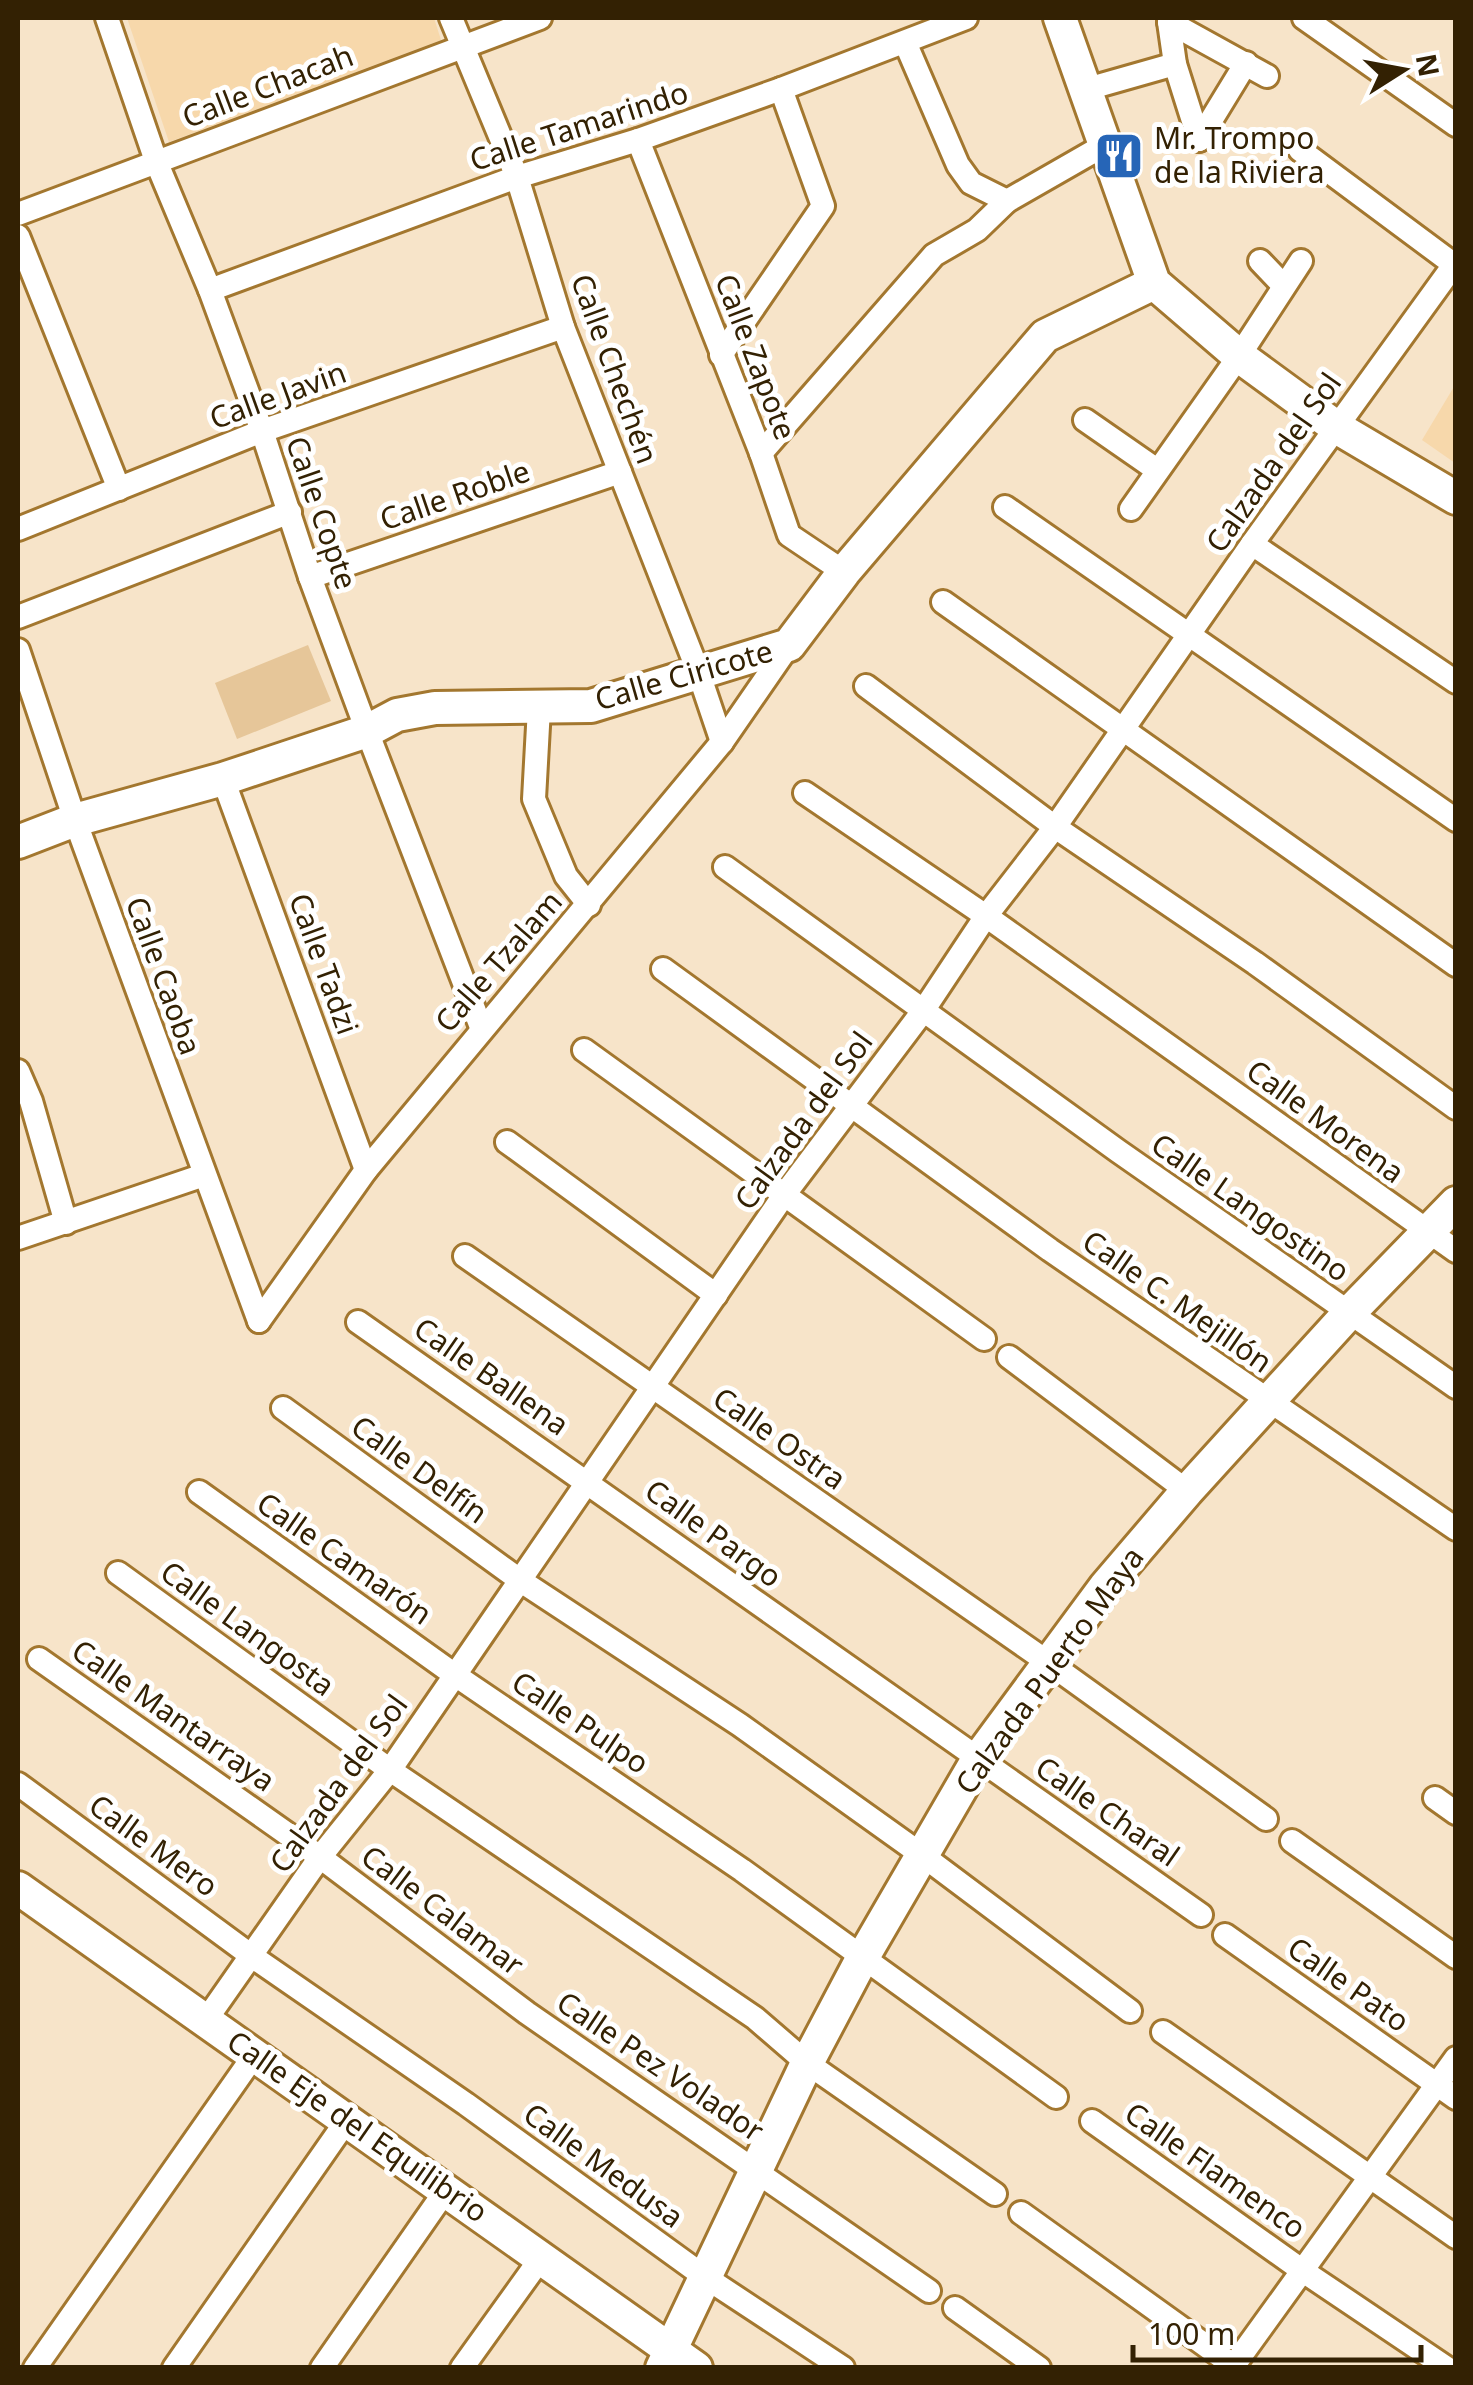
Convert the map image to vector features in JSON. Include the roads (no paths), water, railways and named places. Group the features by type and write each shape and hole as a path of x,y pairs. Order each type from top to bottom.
{"street":[{"name":"Calle Copte","path":"107,18 156,161 210,290 262,432 367,731 481,1027"},
{"name":"Calle Chechén","path":"451,18 517,177 563,327 722,742"},
{"name":"Calle Chacah","path":"18,214 540,18"},
{"name":"Calle Tamarindo","path":"210,290 517,177 638,140 781,89 966,18"},
{"path":"1060,18 1154,284 1239,356 1336,427 1456,498"},
{"path":"1304,18 1456,125"},
{"path":"1246,64 1199,140 1174,64 1169,22 1246,64 1267,76"},
{"path":"905,42 958,165 971,183 1007,200"},
{"path":"1087,90 1174,64"},
{"path":"721,355 824,206 781,89"},
{"name":"Calle Zapote","path":"638,140 760,452 788,535 844,572"},
{"path":"760,452 934,255 977,230 1007,200 1104,146"},
{"path":"1300,150 1455,264"},
{"path":"18,236 119,489"},
{"path":"1132,509 1239,356 1300,260"},
{"path":"1260,261 1282,284"},
{"name":"Calzada del Sol","path":"206,2020 320,1857 390,1770 784,1195 923,1011 986,916 1055,827 1252,544 1455,264"},
{"name":"Calle Ciricote","path":"18,842 74,820 223,779 367,731 397,714 435,708 590,706 790,645 844,572 1045,336 1154,284"},
{"name":"Calle Javin","path":"18,529 262,432 563,327"},
{"path":"1086,420 1156,470"},
{"name":"Calle Roble","path":"310,577 620,472"},
{"path":"1004,507 1456,820"},
{"path":"18,617 290,512"},
{"path":"1252,544 1456,682"},
{"path":"944,602 1456,965"},
{"name":"Calle Tzalam","path":"259,1321 366,1170 481,1027 589,904 722,742 790,645"},
{"name":"Calle Caoba","path":"18,650 74,820 259,1321"},
{"path":"866,686 1055,827 1255,963 1456,1108"},
{"path":"540,708 534,800 566,876 589,904"},
{"name":"Calle Tadzi","path":"223,779 366,1170"},
{"name":"Calle Morena","path":"805,794 986,916 1456,1252"},
{"name":"Calle Langostino","path":"725,867 1456,1388"},
{"name":"Calle C. Mejillón","path":"662,969 1050,1250 1456,1528"},
{"path":"584,1050 984,1339"},
{"path":"18,1071 31,1101 66,1223"},
{"path":"507,1142 716,1294"},
{"path":"18,1238 204,1175"},
{"name":"Calzada Puerto Maya","path":"677,2362 705,2277 807,2063 978,1758 1105,1587 1187,1491 1348,1314 1456,1204"},
{"name":"Calle Ostra","path":"465,1256 1266,1819"},
{"name":"Calle Ballena","path":"358,1322 590,1482"},
{"path":"1010,1357 1187,1491"},
{"name":"Calle Delfín","path":"283,1408 521,1581 740,1725 1130,2011"},
{"name":"Calle Pargo","path":"590,1482 978,1758"},
{"name":"Calle Camarón","path":"198,1492 455,1674"},
{"name":"Calle Langosta","path":"118,1572 390,1770 755,2018 807,2063 995,2194"},
{"name":"Calle Mantarraya","path":"39,1658 320,1857"},
{"name":"Calle Pulpo","path":"455,1674 671,1820 1056,2097"},
{"name":"Calle Charal","path":"978,1758 1201,1915"},
{"name":"Calle Mero","path":"18,1784 253,1957 466,2104"},
{"path":"1435,1798 1456,1813"},
{"path":"1292,1841 1456,1957"},
{"name":"Calle Calamar","path":"320,1857 527,2013"},
{"name":"Calle Eje del Equilibrio","path":"18,1888 541,2258 677,2362"},
{"name":"Calle Pato","path":"1225,1935 1446,2091"},
{"name":"Calle Pez Volador","path":"527,2013 929,2291"},
{"path":"1163,2032 1456,2238"},
{"path":"35,2368 254,2054"},
{"path":"1021,2213 1234,2367 1368,2177 1446,2091 1456,2058"},
{"name":"Calle Medusa","path":"466,2104 705,2277 843,2368"},
{"path":"174,2368 347,2120"},
{"name":"Calle Flamenco","path":"1092,2121 1447,2368"},
{"path":"322,2368 446,2190"},
{"path":"462,2368 541,2258"},
{"path":"956,2308 1040,2368"}],"place":[{"name":"Mr. Trompo de la Riviera","path":"1119,156"}]}
